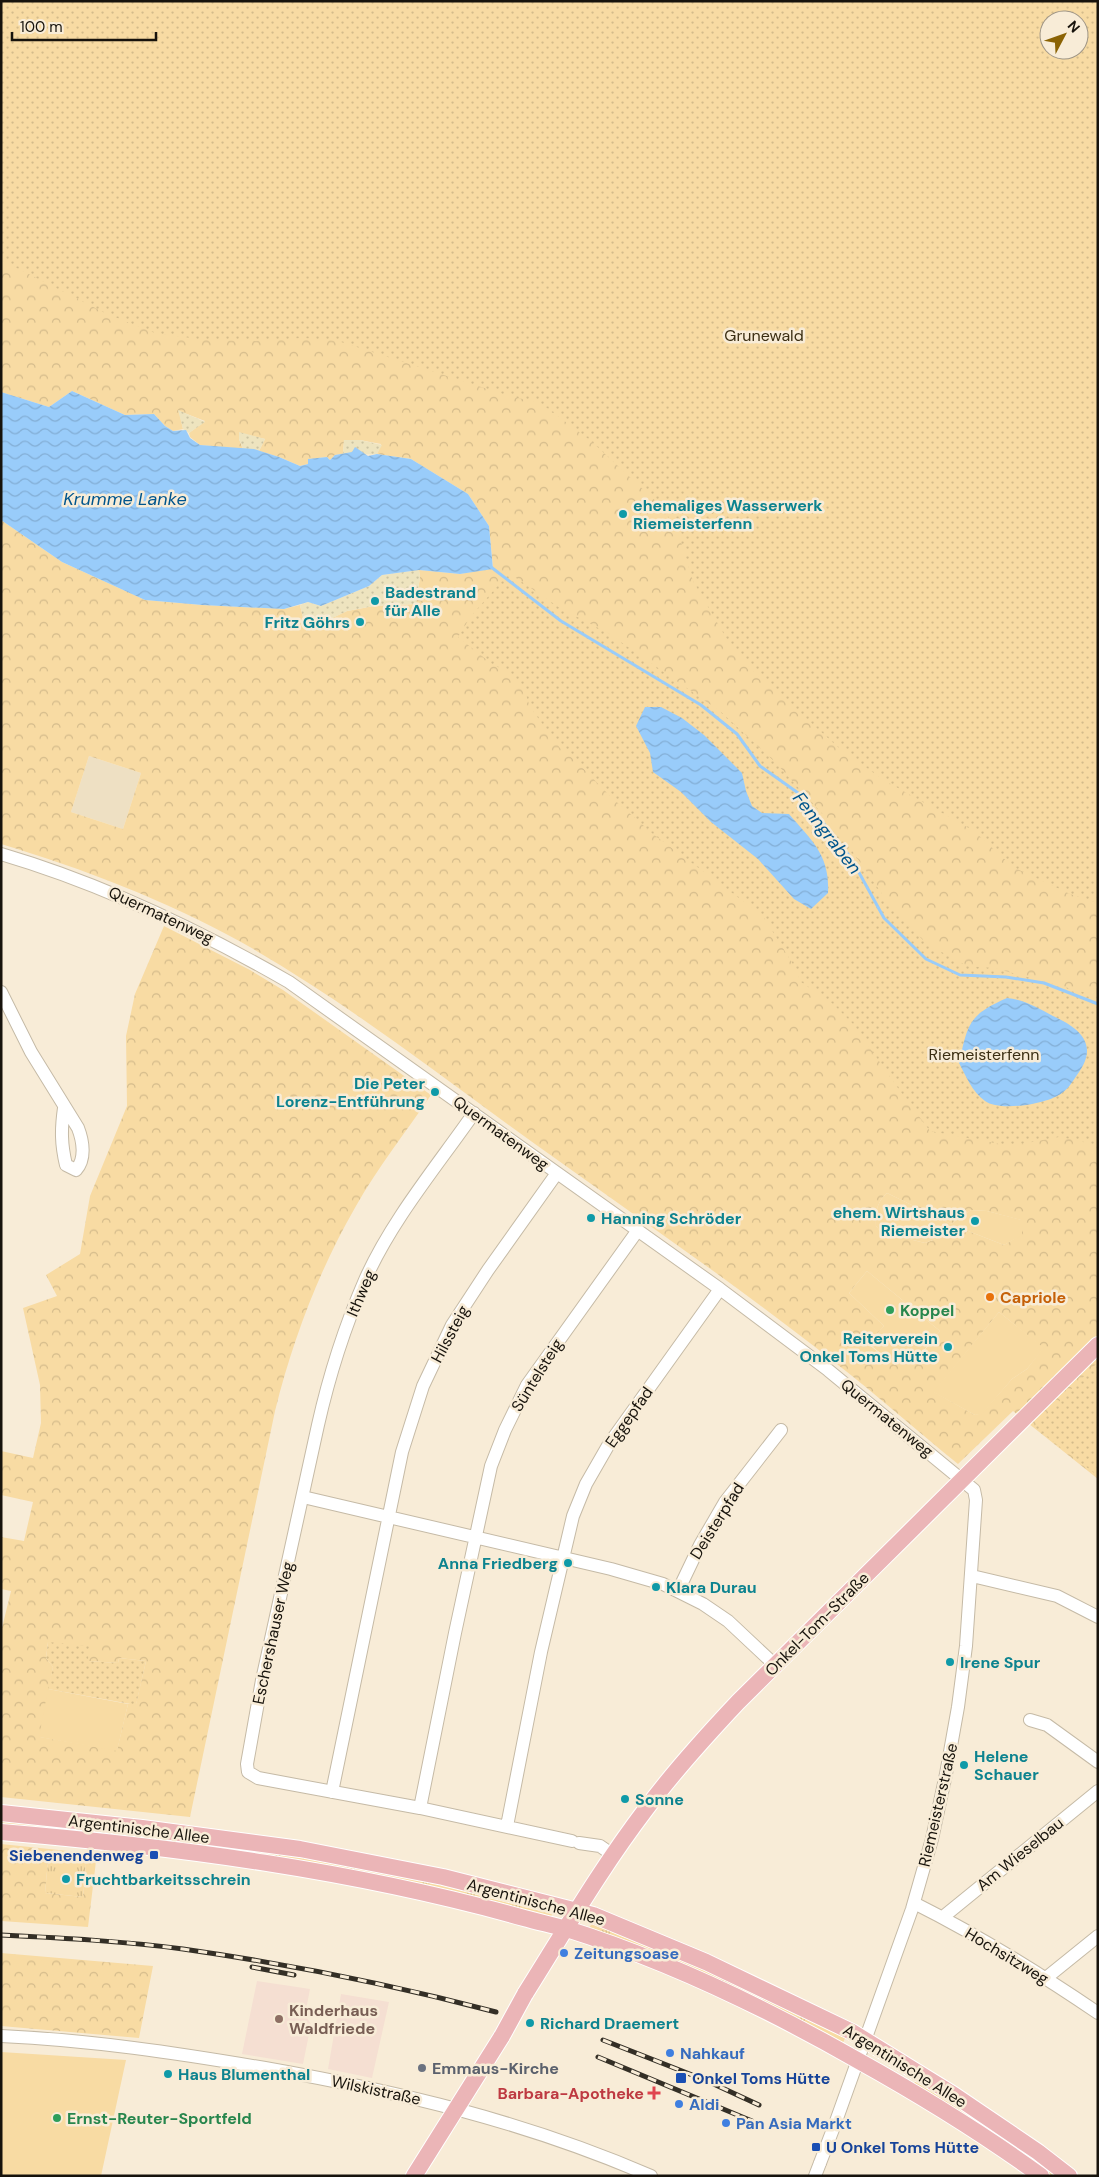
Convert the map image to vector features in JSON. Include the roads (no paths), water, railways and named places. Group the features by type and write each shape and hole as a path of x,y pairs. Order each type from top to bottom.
{"main road":[{"name":"Onkel-Tom-Straße","path":"456,2107 502,2036 525,1994 612,1855 646,1808 687,1758 738,1702 1098,1345"},
{"name":"Argentinische Allee","path":"1,1813 142,1828 300,1849 443,1877 592,1915 706,1962 866,2040 954,2095 1038,2152 1069,2176"},
{"name":"Argentinische Allee","path":"1,1832 154,1847 298,1868 442,1896 566,1929 646,1957 719,1987 794,2025 938,2107 1041,2176"},
{"path":"414,2176 456,2107"}],"street":[{"name":"Quermatenweg","path":"2,857 114,893 168,916 222,943 289,982 720,1289 828,1370 961,1479"},
{"path":"1,992 31,1052 64,1108"},
{"name":"Ithweg","path":"302,1497 325,1394 365,1279 396,1225 474,1113"},
{"name":"Hilssteig","path":"389,1517 402,1452 412,1419 423,1386 452,1325 488,1270 557,1173"},
{"name":"Süntelsteig","path":"476,1537 491,1466 516,1407 553,1348 638,1230"},
{"name":"Eggepfad","path":"563,1558 573,1516 586,1484 609,1444 720,1289"},
{"name":"Deisterpfad","path":"678,1590 725,1502 781,1430"},
{"name":"Riemeisterstraße","path":"815,2176 866,2040 914,1903 932,1839 946,1774 962,1681 972,1576 976,1494 972,1486 961,1479"},
{"path":"302,1497 644,1578 678,1590 728,1621 776,1666"},
{"name":"Eschershauser Weg","path":"302,1497 262,1680 246,1764 248,1772 258,1778 420,1808 600,1846 612,1855"},
{"path":"332,1792 389,1517"},
{"path":"420,1808 476,1537"},
{"path":"507,1826 541,1652 563,1558"},
{"path":"972,1576 1057,1596 1098,1617"},
{"path":"1030,1720 1047,1725 1098,1762"},
{"name":"Am Wieselbau","path":"943,1917 1098,1790"},
{"name":"Hochsitzweg","path":"914,1903 943,1917 1046,1978 1098,2013"},
{"path":"1046,1978 1098,1936"},
{"name":"Wilskistraße","path":"1,2036 142,2048 306,2075 456,2107 556,2138 648,2175"}],"water":[{"name":"Krumme Lanke","path":"72,391 125,415 154,414 165,426 173,431 186,430 190,438 200,445 254,449 300,466 308,464 308,459 327,457 330,460 335,455 352,452 355,447 368,456 377,454 411,459 468,494 489,526 493,569 460,574 419,570 382,575 369,586 321,606 308,602 284,609 145,600 62,562 1,520 1,392 49,407"},
{"path":"645,707 661,707 682,718 704,735 742,773 752,806 762,813 789,814 805,832 823,858 828,880 828,893 811,909 794,899 758,859 711,822 681,792 653,772 650,753 636,726"},
{"path":"1007,998 1031,1005 1063,1021 1079,1033 1084,1040 1087,1047 1087,1055 1083,1065 1068,1087 1055,1097 1024,1105 1001,1106 992,1104 976,1093 959,1063 965,1039 972,1022 984,1010"}],"waterway":[{"name":"Fenngraben","path":"491,567 561,621 701,705 737,734 760,766 801,795 851,858 884,918 926,959 960,975 1006,977 1044,983 1098,1004"}],"railway":[{"path":"1,1935 138,1944 222,1955 301,1968 379,1984 496,2012"},
{"path":"252,1967 294,1975"},
{"path":"603,2040 705,2080 759,2105"},
{"path":"598,2057 752,2121"}],"place":[{"name":"ehemaliges Wasserwerk Riemeisterfenn","path":"623,514"},
{"name":"Badestrand für Alle","path":"375,601"},
{"name":"Fritz Göhrs","path":"360,622"},
{"name":"Die Peter Lorenz-Entführung","path":"435,1092"},
{"name":"Hanning Schröder","path":"591,1218"},
{"name":"ehem. Wirtshaus Riemeister","path":"975,1221"},
{"name":"Capriole","path":"990,1297"},
{"name":"Koppel","path":"890,1310"},
{"name":"Reiterverein Onkel Toms Hütte","path":"948,1347"},
{"name":"Anna Friedberg","path":"568,1563"},
{"name":"Klara Durau","path":"656,1587"},
{"name":"Irene Spur","path":"950,1662"},
{"name":"Helene Schauer","path":"964,1765"},
{"name":"Sonne","path":"625,1799"},
{"name":"Siebenendenweg","path":"154,1855"},
{"name":"Fruchtbarkeitsschrein","path":"66,1879"},
{"name":"Zeitungsoase","path":"564,1953"},
{"name":"Kinderhaus Waldfriede","path":"279,2019"},
{"name":"Richard Draemert","path":"530,2023"},
{"name":"Nahkauf","path":"670,2053"},
{"name":"Emmaus-Kirche","path":"422,2068"},
{"name":"Haus Blumenthal","path":"168,2074"},
{"name":"Onkel Toms Hütte","path":"681,2078"},
{"name":"Barbara-Apotheke","path":"654,2093"},
{"name":"Aldi","path":"679,2104"},
{"name":"Ernst-Reuter-Sportfeld","path":"57,2118"},
{"name":"Pan Asia Markt","path":"726,2123"},
{"name":"U Onkel Toms Hütte","path":"816,2147"}],"park label":[{"name":"Grunewald","path":"764,335"},
{"name":"Riemeisterfenn","path":"984,1054"}]}
